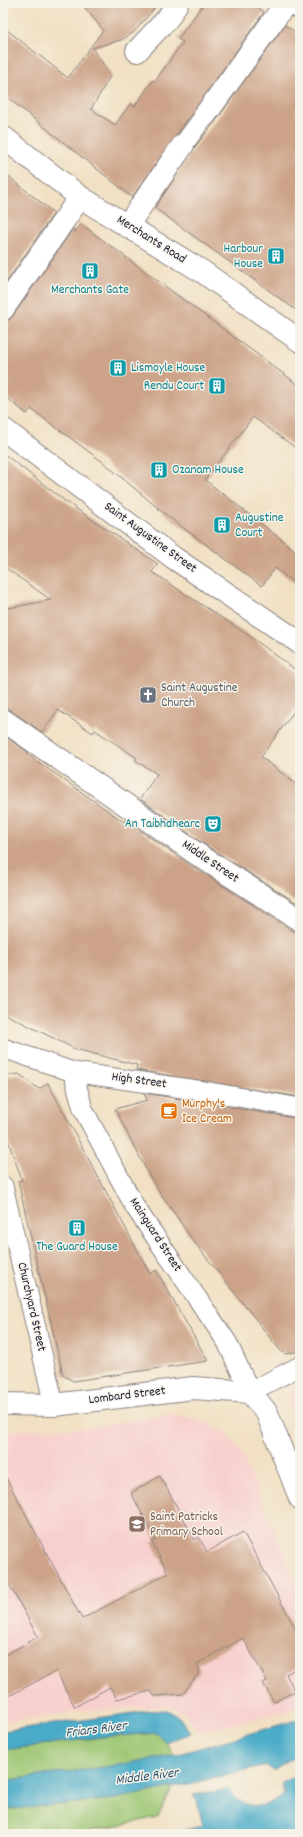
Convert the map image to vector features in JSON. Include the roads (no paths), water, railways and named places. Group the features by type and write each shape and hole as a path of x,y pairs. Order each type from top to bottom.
{"street":[{"path":"137,51 161,27 177,3"},
{"path":"127,226 183,145 286,3"},
{"path":"290,3 300,8"},
{"name":"Merchants Road","path":"3,137 80,197 203,272 300,341"},
{"path":"3,309 80,197"},
{"name":"Saint Augustine Street","path":"3,429 174,558 300,643"},
{"name":"Middle Street","path":"3,720 197,854 300,920"},
{"name":"High Street","path":"3,1048 73,1072 210,1092 300,1108"},
{"name":"Mainguard Street","path":"73,1072 83,1108 135,1207 227,1342 250,1392"},
{"name":"Churchyard Street","path":"3,1186 54,1405"},
{"path":"300,1366 250,1392 267,1413 300,1498"},
{"name":"Lombard Street","path":"3,1404 54,1405 193,1388 250,1392"}],"water":[{"name":"Friars River","path":"167,1710 179,1717 191,1733 166,1742 156,1733 101,1737 3,1750 3,1731 148,1711"},
{"name":"Middle River","path":"300,1719 300,1754 273,1771 266,1765 198,1782 114,1799 3,1810 3,1781 105,1767 175,1755"},
{"path":"300,1772 300,1834 164,1834 203,1826 197,1801 193,1795 229,1789 241,1801 255,1806 262,1805 270,1803 284,1794 282,1783"}],"place":[{"name":"Harbour House","path":"276,256"},
{"name":"Merchants Gate","path":"90,271"},
{"name":"Lismoyle House","path":"118,368"},
{"name":"Rendu Court","path":"217,386"},
{"name":"Ozanam House","path":"159,470"},
{"name":"Augustine Court","path":"222,525"},
{"name":"Saint Augustine Church","path":"148,695"},
{"name":"An Taibhdhearc","path":"213,824"},
{"name":"Murphy's Ice Cream","path":"169,1111"},
{"name":"The Guard House","path":"77,1228"},
{"name":"Saint Patricks Primary School","path":"137,1524"}]}
